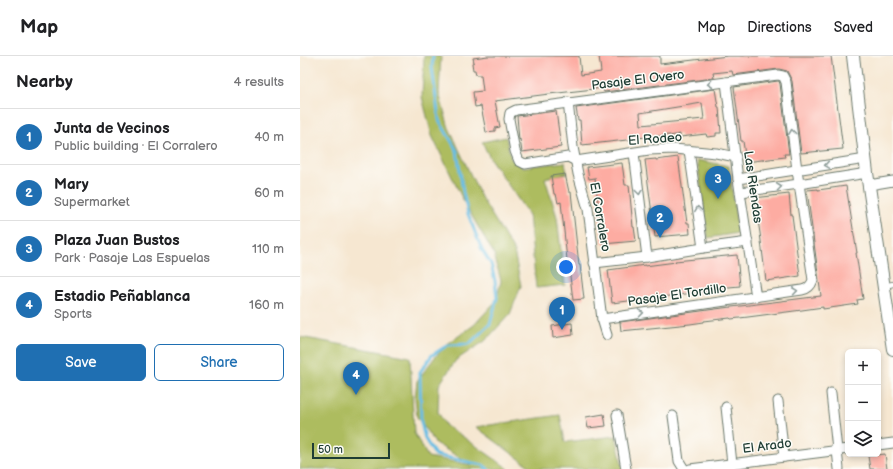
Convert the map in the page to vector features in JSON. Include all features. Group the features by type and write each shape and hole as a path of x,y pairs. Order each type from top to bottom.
{"street":[{"path":"853,56 868,179 888,285 893,349"},
{"name":"Pasaje El Overo","path":"576,161 568,158 525,164 519,161 516,157 509,119 510,113 516,110 568,102 778,75 783,76 786,82 797,170"},
{"name":"Las Riendas","path":"726,82 738,178 756,297"},
{"name":"El Corralero","path":"568,102 573,147 578,174 588,209 602,319 607,335"},
{"name":"El Rodeo","path":"576,161 649,150 674,149 736,157"},
{"path":"689,150 703,248"},
{"path":"634,153 647,257"},
{"path":"738,178 866,159"},
{"path":"797,170 799,184"},
{"path":"741,192 799,184 868,179 893,182"},
{"name":"Pasaje El Tordillo","path":"602,319 806,289 812,284 813,280 799,184"},
{"path":"594,263 647,257 748,242"},
{"path":"831,393 839,469"},
{"path":"778,401 784,457"},
{"path":"726,407 737,465"},
{"path":"617,415 626,469"},
{"path":"673,416 679,461 684,469"},
{"path":"881,445 893,443"},
{"name":"El Arado","path":"690,469 737,465 845,449"}],"green space":[{"path":"424,56 441,56 439,93 449,128 481,197 514,251 521,286 510,314 485,341 456,360 439,385 438,412 446,426 509,469 300,469 300,337 410,357 414,433 428,457 472,465 435,443 417,417 415,398 417,381 446,345 474,325 496,301 501,281 494,254 465,204 432,136 422,97"},
{"path":"506,137 511,159 523,167 565,162 567,173 545,178 557,217 565,285 536,288 529,215 491,160 482,142"},
{"path":"697,160 729,166 738,233 708,238"},
{"path":"560,415 565,442 616,436 623,469 533,469 476,427"}],"building":[{"path":"488,56 579,56 581,75 601,72 599,56 660,56 660,64 728,56 831,56 843,149 801,153 792,81 787,71 779,69 733,75 732,71 713,73 714,78 604,92 603,88 495,101 500,127 495,128 495,131 486,132 481,106 475,107 473,92 483,91 481,75 476,75 475,70 473,70 472,63 474,62 473,58"},
{"path":"779,81 789,154 784,154 785,157 746,162 743,141 741,141 734,87"},
{"path":"715,89 719,107 721,133 716,133 716,136 707,137 706,134 680,137 680,134 582,145 580,120 578,120 576,108","holes":["702,103 704,119 641,125 640,113"]},
{"path":"556,111 561,147 522,152 520,139 519,140 517,116"},
{"path":"678,157 687,223 689,223 690,234 655,237 645,160"},
{"path":"622,163 625,185 629,185 633,227 636,241 603,244 595,178 589,179 587,167"},
{"path":"565,174 569,192 571,192 584,299 573,300 561,202 558,203 556,194 554,194 551,176"},
{"path":"846,186 863,299 857,300 858,304 621,331 620,322 821,296 807,190"},
{"path":"789,194 800,276 766,281 754,198"},
{"path":"737,255 740,286 612,303 608,270 676,262 675,261"},
{"path":"572,323 573,335 553,338 552,326"},
{"path":"604,414 606,426 588,428 586,417"},
{"path":"881,454 885,454 887,469 870,469 868,457 881,457"}],"waterway":[{"path":"433,56 432,67 439,120 457,151 468,214 482,250 491,264 497,298 490,324 469,344 448,345 432,355 420,372 421,422 425,439 435,455 483,465 488,469"}],"place":[{"name":"Plaza Juan Bustos","path":"718,199"},
{"name":"Mary","path":"660,238"},
{"name":"Junta de Vecinos","path":"562,330"},
{"name":"Estadio Peñablanca","path":"356,395"}]}
